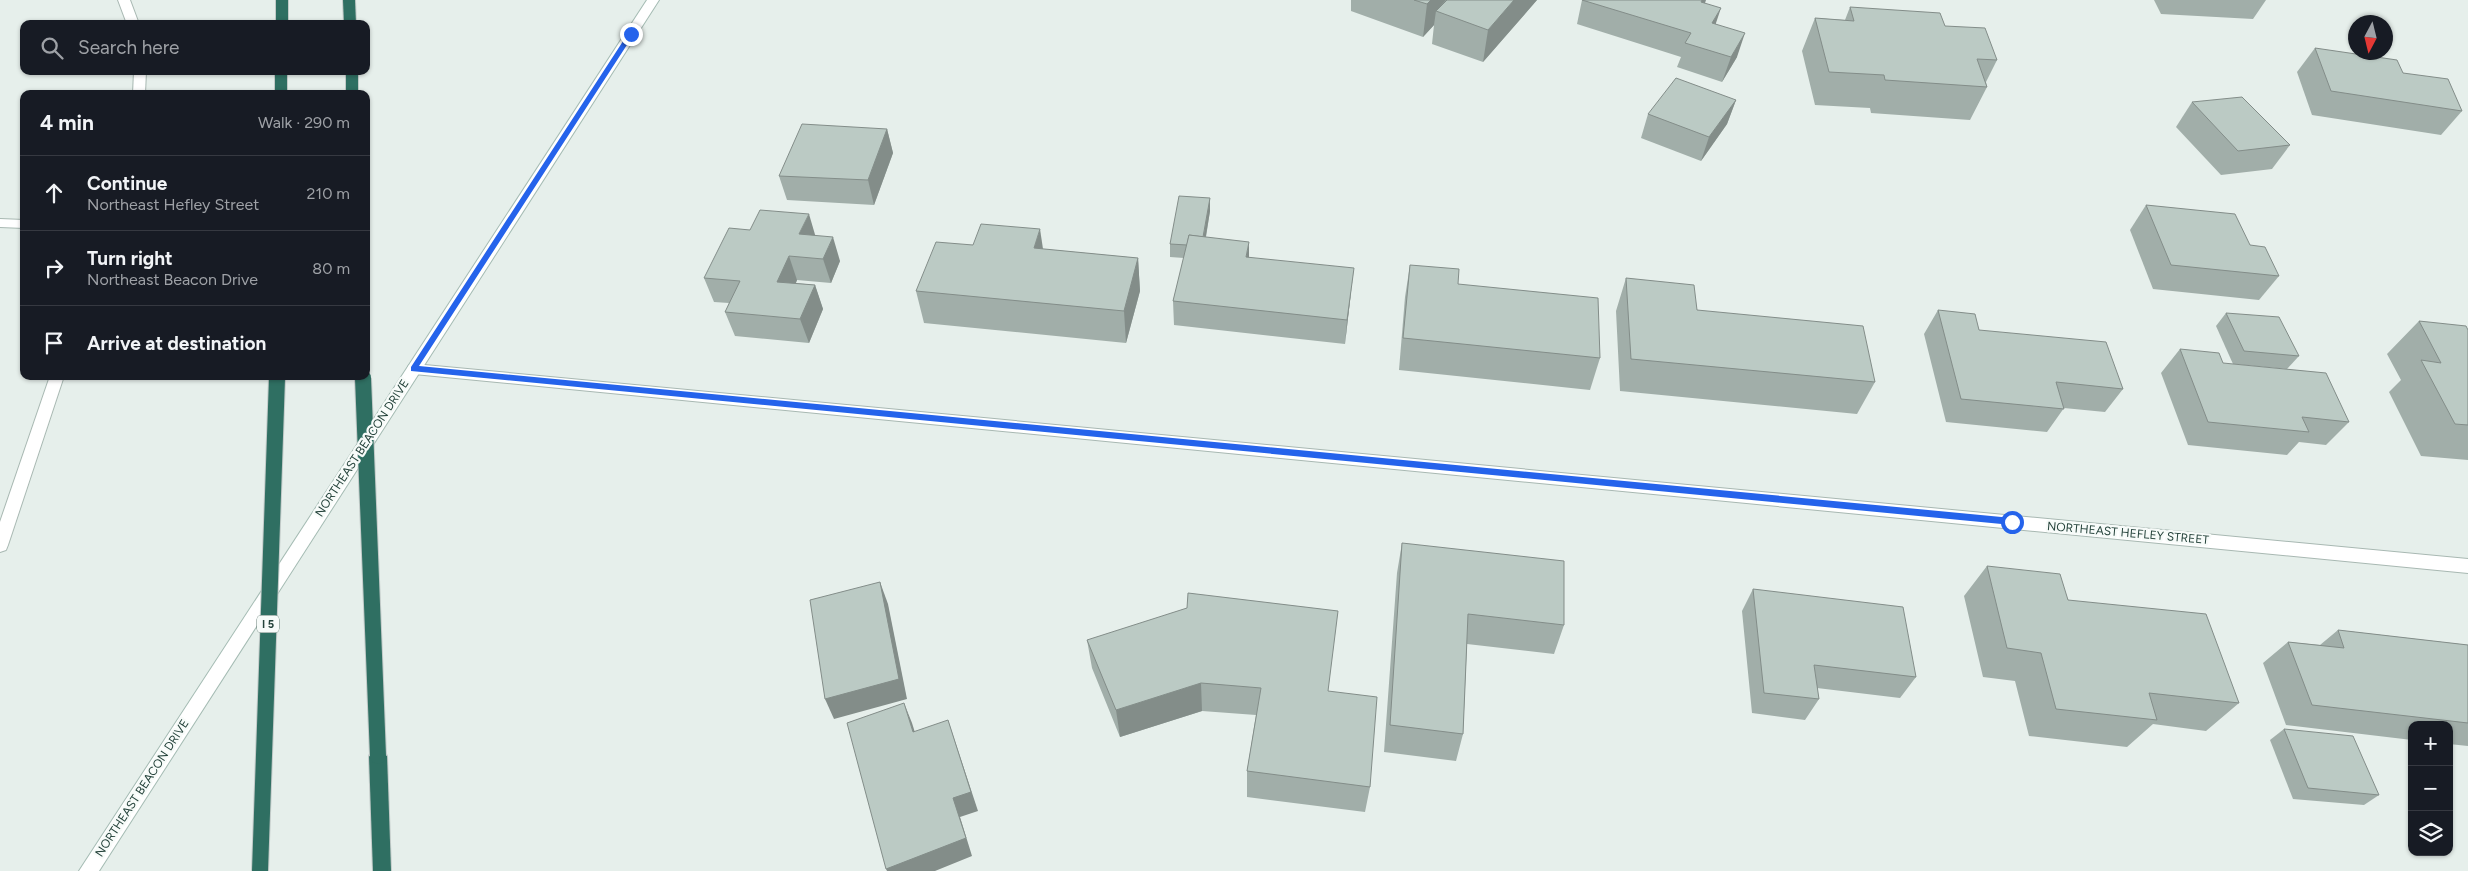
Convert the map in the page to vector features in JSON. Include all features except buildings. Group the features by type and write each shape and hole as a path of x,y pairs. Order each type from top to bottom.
{"highway":[{"path":"282,0 282,20"},
{"path":"349,0 350,20"},
{"path":"281,75 281,90"},
{"path":"352,75 352,90"},
{"name":"I 5","path":"260,871 277,380"},
{"path":"363,380 382,871"}],"street":[{"path":"124,0 132,20"},
{"name":"NORTHEAST BEACON DRIVE","path":"88,871 653,0"},
{"path":"139,90 140,75"},
{"path":"0,223 20,224"},
{"name":"NORTHEAST HEFLEY STREET","path":"414,369 2468,566"},
{"path":"0,545 56,380"}],"route":[{"path":"631,34 414,369 2012,522"}]}
